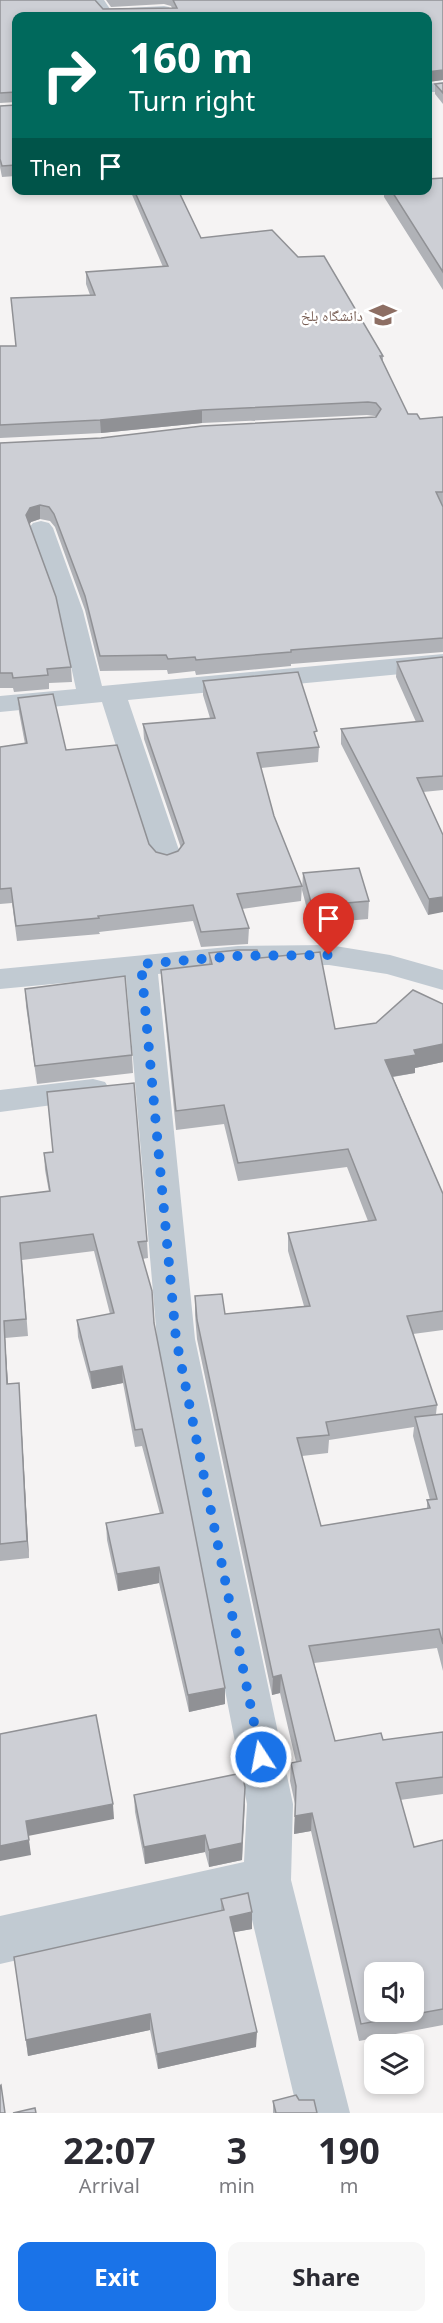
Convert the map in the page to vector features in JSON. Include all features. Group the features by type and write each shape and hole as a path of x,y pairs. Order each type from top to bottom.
{"street":[{"path":"125,12 164,10 166,12"},
{"path":"41,528 102,694 167,859"},
{"path":"0,704 443,662"},
{"path":"0,979 238,956 329,955 390,965 443,980"},
{"path":"141,964 176,1339 270,1804 267,1880 324,2113"},
{"path":"0,1101 151,1084"},
{"path":"0,1940 267,1880"}],"building":[{"path":"0,0 95,0 103,9 177,8 173,0 443,0 443,70 432,71 432,12 12,12 12,92 0,93"},
{"path":"443,83 443,93 435,84"},
{"path":"12,105 12,165 2,166 0,159 0,106"},
{"path":"443,178 443,272 394,195 432,195 432,179"},
{"path":"136,195 180,195 201,238 272,230 298,257 324,256 383,356 380,356 408,414 417,414 420,419 443,417 443,492 436,492 443,507 443,638 196,660 195,657 168,659 166,655 100,656 85,596 54,514 49,507 40,505 30,508 26,515 56,597 71,667 47,669 48,675 13,678 12,673 0,673 0,443 101,438 202,426 376,417 381,409 376,403 368,402 202,410 100,420 0,425 0,346 16,346 11,298 95,295 86,272 168,266"},
{"path":"443,657 443,776 417,778 443,835 443,897 429,899 341,729 423,721 397,662"},
{"path":"298,672 317,731 314,732 319,747 257,753 274,816 302,886 237,894 249,928 201,932 193,905 98,916 99,918 16,926 11,888 0,889 0,747 27,743 18,698 53,694 66,750 117,745 149,844 156,852 167,855 178,851 184,843 143,724 215,718 203,681"},
{"path":"359,868 369,901 312,906 303,873"},
{"path":"257,950 260,958 320,952 335,1029 376,1023 413,990 443,1004 443,1044 414,1050 416,1055 385,1060 443,1194 443,1311 407,1316 437,1405 326,1422 329,1435 297,1438 321,1526 430,1508 427,1500 437,1499 415,1417 443,1414 443,1644 439,1629 309,1646 335,1741 381,1733 383,1740 443,1732 443,1777 396,1783 414,1847 443,1840 443,2009 424,2012 424,1962 364,1962 364,2022 372,2022 361,2024 312,1813 295,1816 296,1786 291,1763 301,1761 281,1675 273,1677 197,1320 195,1296 222,1294 225,1314 310,1306 288,1233 376,1220 348,1149 238,1163 224,1105 176,1111 161,970 212,964 209,953"},
{"path":"125,976 132,1055 35,1066 25,989"},
{"path":"134,1083 147,1241 138,1242 152,1291 154,1323 225,1688 188,1695 159,1567 117,1574 106,1523 163,1513 142,1429 135,1430 122,1366 90,1372 77,1320 114,1313 93,1234 20,1243 26,1319 4,1321 7,1384 19,1383 27,1541 0,1544 0,1197 50,1191 44,1153 53,1152 47,1092"},
{"path":"96,1715 113,1804 26,1821 29,1840 0,1846 0,1734"},
{"path":"242,1773 245,1787 242,1843 209,1850 205,1835 144,1847 134,1795"},
{"path":"248,1893 252,1912 230,1917 257,2032 157,2054 150,2014 26,2040 14,1957 224,1910 221,1899"},
{"path":"1,2085 5,2113 0,2113"},
{"path":"296,2095 299,2100 314,2100 317,2113 276,2113 273,2101"},
{"path":"35,2108 36,2113 13,2113"}],"place":[{"name":"دانشگاه بلخ","path":"383,315"}],"route":[{"path":"261,1757 176,1339 141,964 238,956 329,955"}]}
